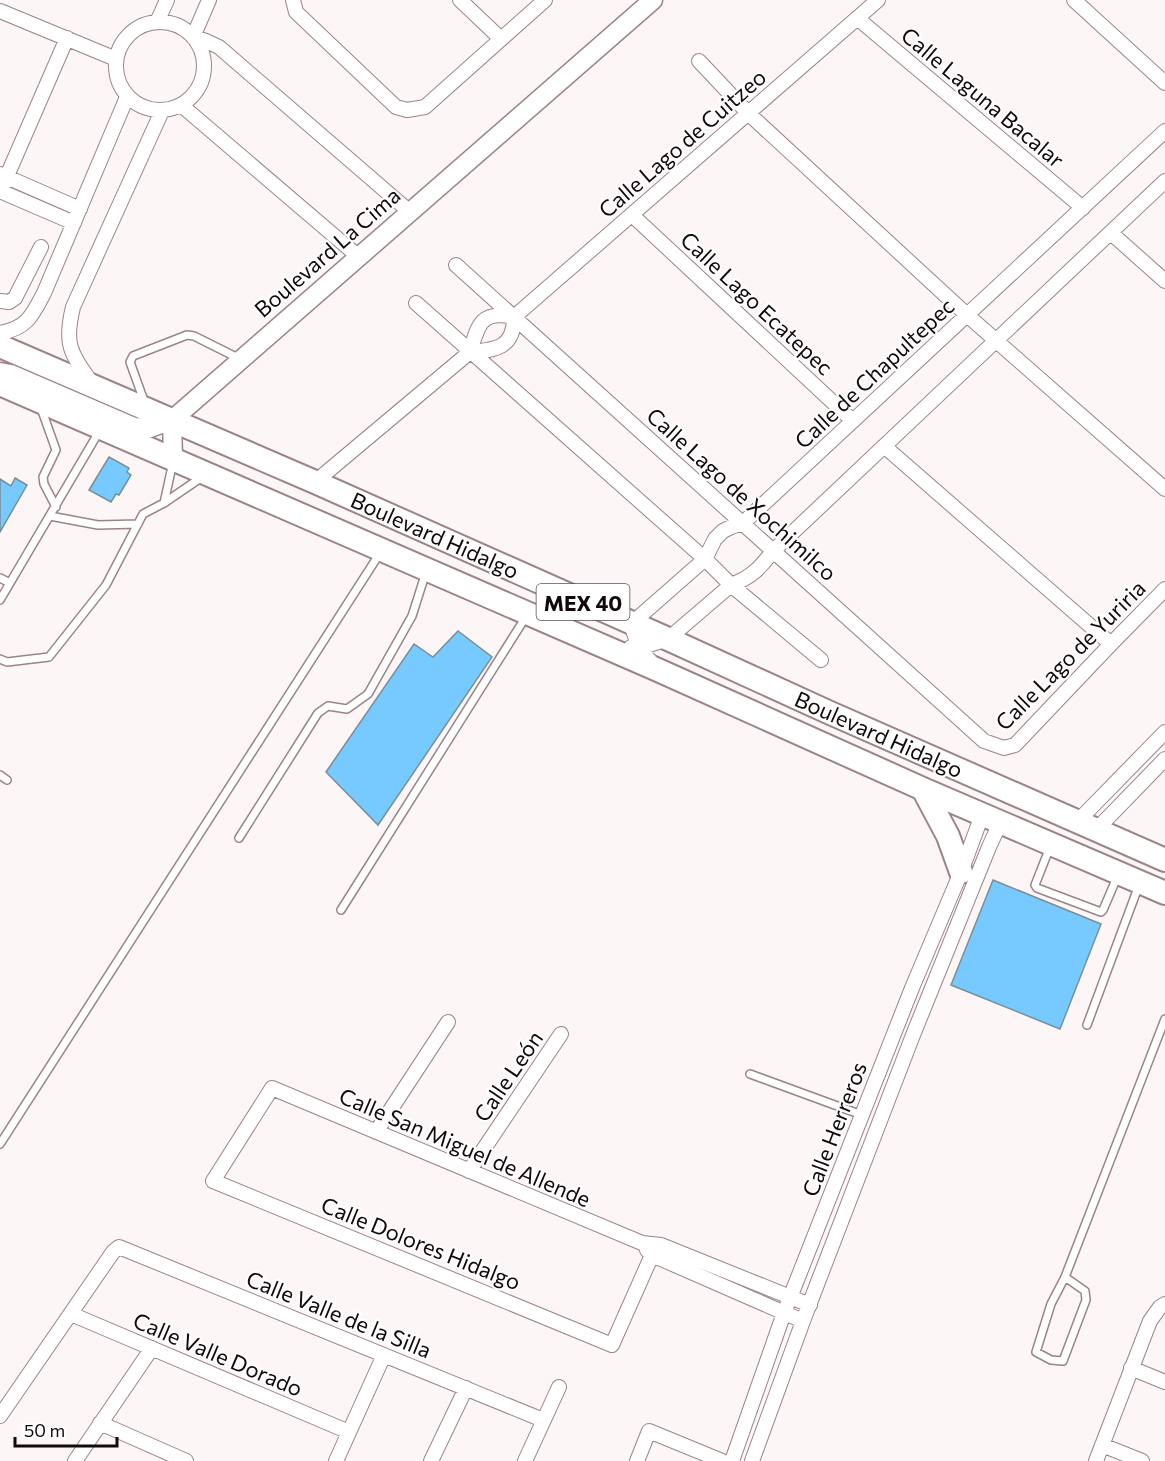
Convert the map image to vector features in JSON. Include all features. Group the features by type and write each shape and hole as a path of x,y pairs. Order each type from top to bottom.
{"main road":[{"name":"Boulevard Hidalgo","path":"0,346 315,482 1165,860"},
{"name":"Boulevard Hidalgo","path":"0,384 658,670 922,789 1165,893"},
{"path":"582,637 620,635 625,620"},
{"path":"658,670 656,652 668,639"},
{"path":"922,789 948,836 961,872"}],"street":[{"path":"157,22 167,0"},
{"path":"208,0 193,37 202,54 204,64 201,84 196,92 181,105 162,111 143,107 128,97 121,88 115,69 116,58 123,40 138,27 157,22 176,25 193,37 206,40 219,47 410,212"},
{"path":"293,0 296,12 396,107 408,110 425,107 545,0"},
{"path":"460,0 501,39"},
{"name":"Boulevard La Cima","path":"0,372 11,374 134,427 150,428 172,420 653,0"},
{"name":"Calle Lago de Cuitzeo","path":"514,317 878,0"},
{"path":"1074,0 1165,83"},
{"path":"0,11 116,58"},
{"name":"Calle Laguna Bacalar","path":"857,18 1083,208"},
{"path":"67,38 3,175 0,191 74,223"},
{"path":"699,61 748,113 967,315 1165,489"},
{"path":"0,333 13,330 31,318 44,293 128,97"},
{"path":"181,105 359,256"},
{"path":"93,386 76,361 69,343 68,327 73,307 162,111"},
{"name":"Calle de Chapultepec","path":"625,620 705,559 715,539 723,531 743,523 1165,131"},
{"path":"3,175 80,209"},
{"path":"582,637 639,648 668,639 731,585 753,574 884,446 1165,181"},
{"name":"Calle Lago Ecatepec","path":"632,215 853,421"},
{"path":"1111,233 1165,281"},
{"path":"0,301 9,302 15,298 41,247"},
{"name":"Calle Lago de Xochimilco","path":"456,264 984,741 1004,748"},
{"path":"416,303 705,559 731,585 821,660"},
{"path":"315,482 470,352 491,350 511,338 514,317 500,314 482,322 476,330 470,352"},
{"path":"172,420 173,459"},
{"path":"884,446 1111,644"},
{"name":"Calle Lago de Yuriria","path":"1004,748 1015,745 1165,590"},
{"path":"625,620 639,648 658,670"},
{"path":"1086,826 1117,781 1165,732"},
{"path":"1086,826 1131,794 1165,759"},
{"path":"1117,781 1131,794"},
{"name":"Calle Herreros","path":"732,1461 790,1297 912,988 961,872 991,819"},
{"name":"Calle Herreros","path":"752,1461 913,1035 989,847 991,819"},
{"path":"376,1132 448,1022"},
{"name":"Calle León","path":"469,1171 561,1034"},
{"name":"Calle San Miguel de Allende","path":"213,1181 272,1089 656,1250"},
{"name":"Calle Dolores Hidalgo","path":"213,1181 612,1345 656,1250"},
{"path":"820,1222 839,1230"},
{"name":"Calle Valle de la Silla","path":"71,1314 113,1252 119,1247 543,1420"},
{"path":"656,1250 731,1273 810,1305"},
{"path":"656,1250 725,1287 803,1321"},
{"path":"725,1287 731,1273"},
{"path":"1096,1461 1150,1321 1165,1304"},
{"path":"0,1416 71,1314"},
{"name":"Calle Valle Dorado","path":"71,1314 349,1432"},
{"path":"75,1461 152,1348"},
{"path":"336,1461 384,1355"},
{"path":"1131,1368 1165,1382"},
{"path":"525,1461 559,1387"},
{"path":"431,1461 466,1388"},
{"path":"100,1423 186,1461"},
{"path":"637,1461 649,1431 722,1461"},
{"path":"1102,1445 1142,1461"}],"lane":[{"path":"147,410 130,362 133,356 187,335 194,336 240,359"},
{"path":"38,400 56,450 44,477 44,484 56,507"},
{"path":"0,600 102,428"},
{"path":"164,503 173,459"},
{"path":"0,659 7,662 49,657 106,585 143,514 164,503 207,474"},
{"path":"50,516 98,525 138,524"},
{"path":"0,1144 382,550"},
{"path":"239,838 318,713 328,706 347,709 368,694 412,616 426,569"},
{"path":"0,578 10,583"},
{"path":"340,910 529,614"},
{"path":"1050,844 1035,885 1037,888 1101,912 1119,873"},
{"path":"1087,1025 1140,883"},
{"path":"1065,1277 1085,1292 1086,1300 1063,1361 1051,1360 1036,1352 1051,1304 1065,1277 1165,1019"},
{"path":"750,1074 862,1115"}],"building":[{"path":"109,457 129,468 127,472 131,475 119,495 116,494 111,502 89,490"},
{"path":"15,478 27,485 0,532 0,479 11,486"},
{"path":"458,631 492,657 378,825 326,772 414,644 433,657"},
{"path":"993,880 1101,924 1060,1029 951,985"}]}
